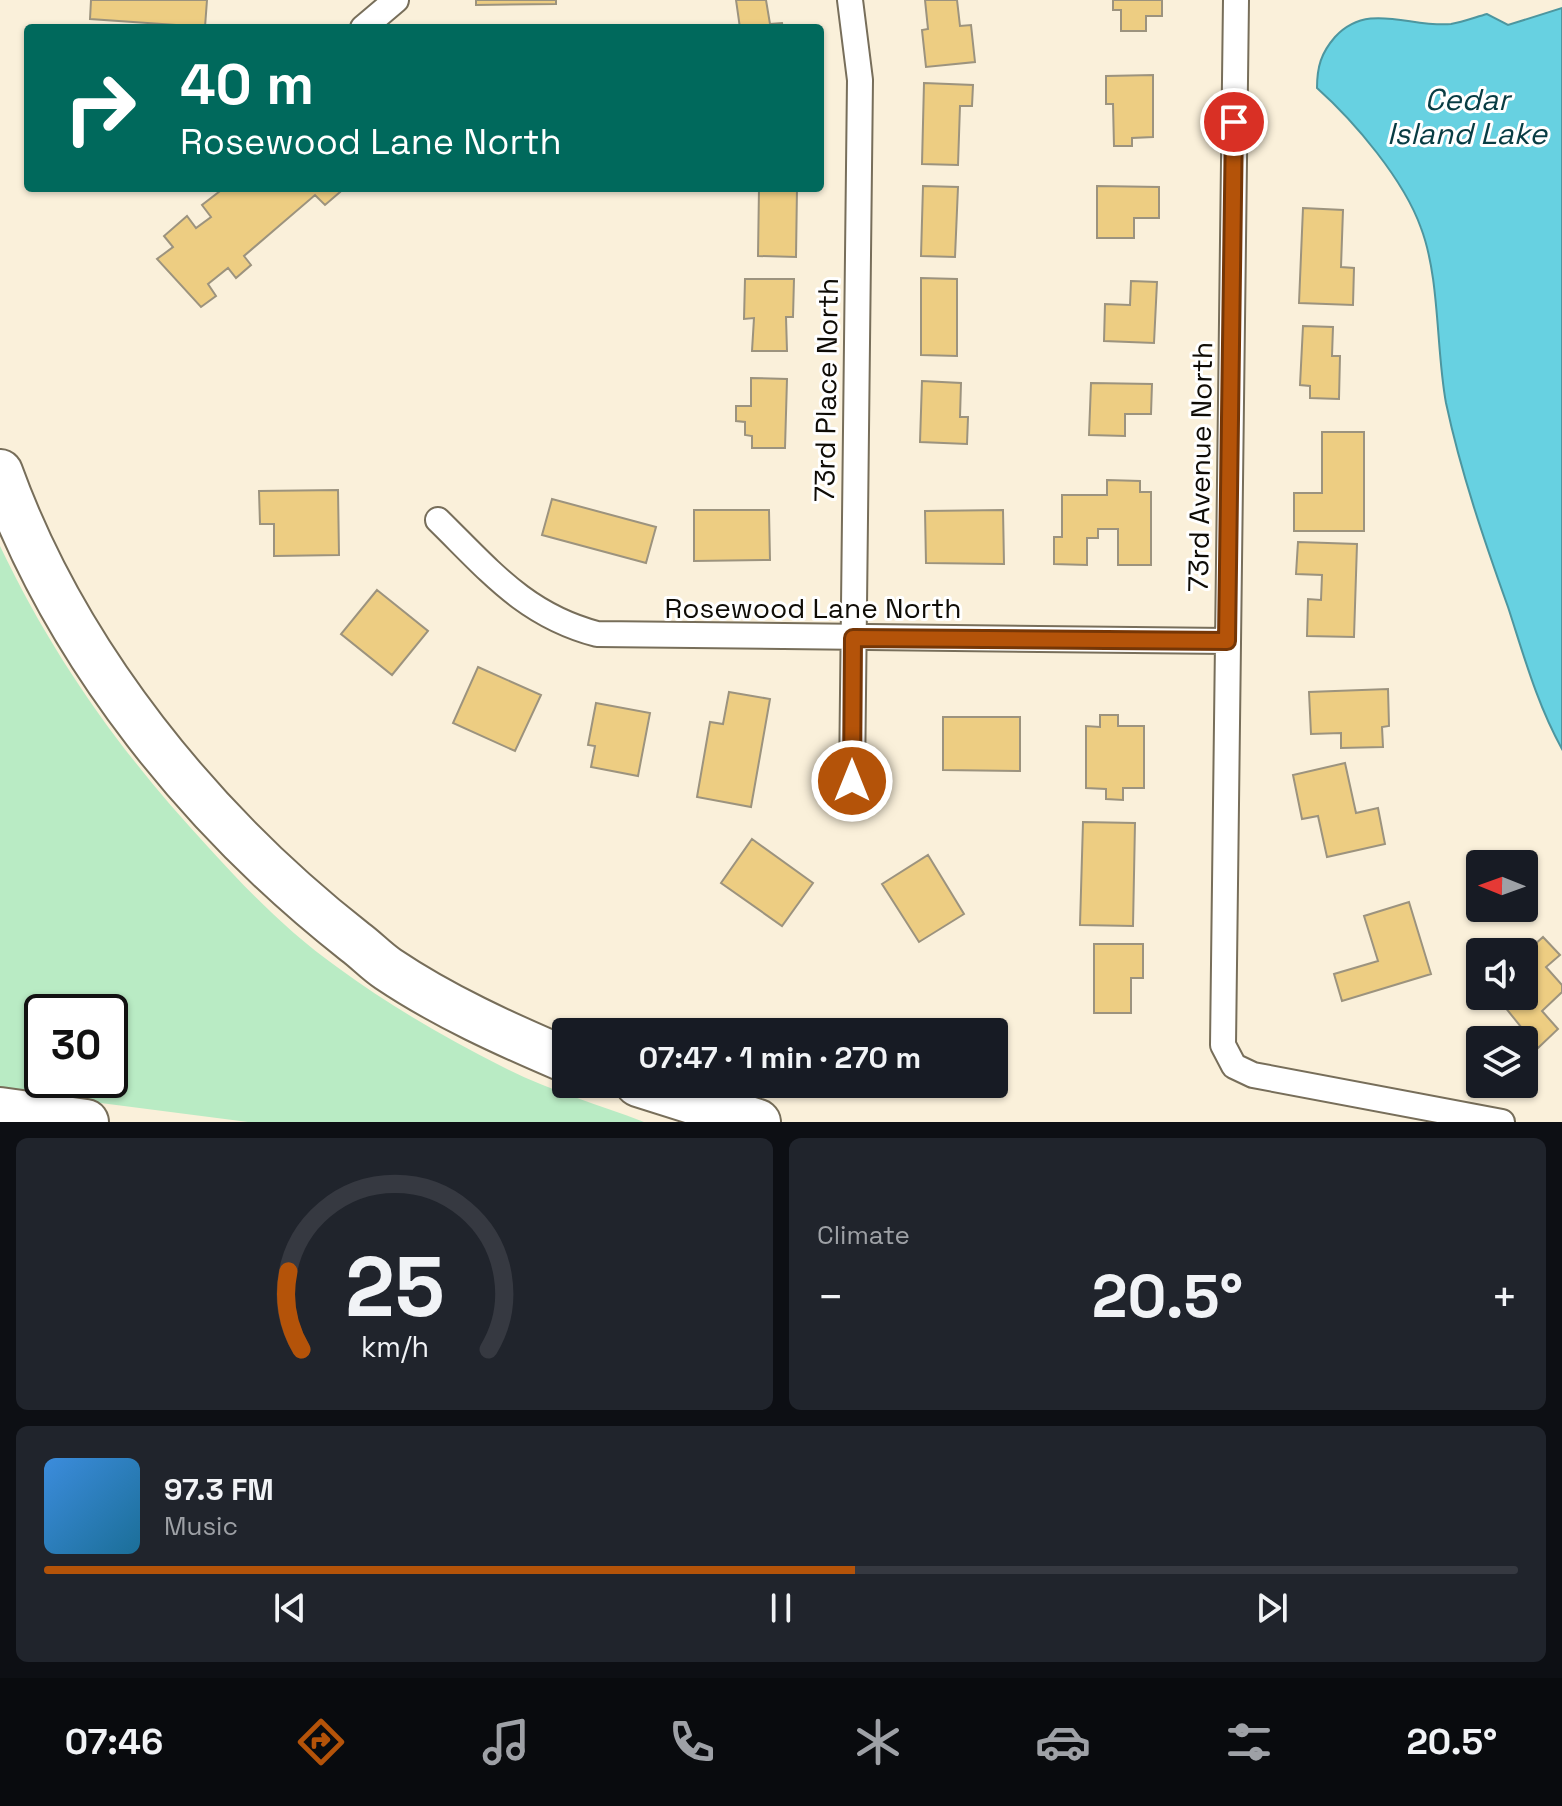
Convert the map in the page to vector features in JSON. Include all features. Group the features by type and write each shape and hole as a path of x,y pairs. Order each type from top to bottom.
{"highway":[{"path":"0,472 29,540 101,666 170,766 247,848 308,906 386,968 504,1034 552,1054"},
{"path":"682,1098 758,1122"},
{"path":"0,1110 86,1122"}],"street":[{"path":"368,24 396,0"},
{"name":"73rd Place North","path":"850,0 860,80 852,781"},
{"name":"73rd Avenue North","path":"1236,0 1227,641 1224,1031 1227,1057 1234,1066 1253,1075 1502,1122"},
{"name":"Rosewood Lane North","path":"438,520 535,611 566,626 597,634 631,637 1227,641"}],"green space":[{"path":"0,546 67,667 119,741 177,813 286,926 319,954 397,1008 503,1067 552,1088 552,1098 578,1098 644,1122 248,1122 62,1098 128,1098 128,994 24,994 24,1093 0,1090"}],"water":[{"name":"Cedar Island Lake","path":"1562,8 1562,749 1532,680 1459,455 1446,403 1432,269 1421,228 1403,191 1377,153 1317,88 1319,67 1326,49 1348,26 1361,20 1390,18 1451,24 1487,14 1508,25"}],"building":[{"path":"91,0 207,0 205,24 90,19"},
{"path":"476,0 556,0 556,4 476,5"},
{"path":"736,0 766,0 770,24 739,24"},
{"path":"925,0 957,0 960,26 971,25 975,62 926,67 922,30 928,29"},
{"path":"1113,0 1162,0 1162,16 1146,16 1146,31 1121,31 1121,10 1113,10"},
{"path":"1153,75 1153,137 1132,138 1132,146 1114,146 1113,104 1106,104 1106,76"},
{"path":"924,83 973,85 972,106 960,106 958,165 922,164"},
{"path":"923,186 958,187 955,257 921,256"},
{"path":"1097,186 1159,187 1159,218 1134,218 1134,238 1097,238"},
{"path":"219,192 340,192 325,205 315,195 244,256 251,265 236,278 228,268 208,284 216,296 201,307 157,259 173,247 164,236 187,216 196,228 211,217 202,205"},
{"path":"759,192 797,192 796,257 758,256"},
{"path":"1303,208 1343,210 1341,267 1354,268 1353,305 1299,303"},
{"path":"921,278 957,279 957,356 921,355"},
{"path":"745,279 794,279 793,317 786,317 787,351 752,351 754,318 744,319"},
{"path":"1131,281 1157,282 1154,343 1104,341 1105,304 1130,305"},
{"path":"1303,326 1333,327 1332,356 1340,356 1339,399 1310,398 1310,386 1300,385"},
{"path":"751,378 787,379 785,448 752,448 752,436 745,435 745,422 736,421 736,406 751,406"},
{"path":"922,381 961,383 960,417 968,417 967,444 920,442"},
{"path":"1091,383 1152,384 1151,414 1125,414 1125,436 1089,435"},
{"path":"1322,432 1364,432 1364,531 1294,531 1294,493 1322,493"},
{"path":"1107,480 1140,481 1140,492 1151,492 1151,565 1118,565 1118,529 1098,529 1098,538 1087,538 1087,565 1054,564 1054,537 1062,537 1062,495 1107,495"},
{"path":"338,490 339,555 274,556 274,524 260,524 259,491"},
{"path":"552,499 656,527 646,563 542,535"},
{"path":"694,510 769,510 770,560 694,561"},
{"path":"1003,510 1004,564 926,563 925,511"},
{"path":"1298,542 1357,544 1354,637 1307,636 1308,599 1321,600 1322,575 1296,574"},
{"path":"377,590 428,631 392,675 341,634"},
{"path":"478,667 541,695 515,751 453,723"},
{"path":"1388,689 1389,726 1382,727 1383,747 1341,748 1341,733 1311,734 1309,692"},
{"path":"729,692 770,699 751,807 697,797 710,722 723,724"},
{"path":"596,703 650,713 638,776 591,767 595,746 588,745"},
{"path":"1100,715 1118,715 1118,726 1144,726 1144,788 1123,788 1123,800 1106,799 1106,789 1086,788 1086,726 1100,727"},
{"path":"943,717 1020,717 1020,771 943,770"},
{"path":"1345,763 1356,813 1378,808 1385,844 1327,857 1318,816 1302,819 1293,775"},
{"path":"1083,822 1135,823 1133,926 1080,925"},
{"path":"752,839 813,883 782,926 721,883"},
{"path":"928,855 964,914 919,942 882,884"},
{"path":"1409,902 1431,974 1342,1001 1334,974 1378,961 1364,916"},
{"path":"1543,937 1560,955 1546,967 1562,985 1562,992 1542,1011 1558,1029 1538,1048 1538,1026 1520,1026 1507,1010 1538,1010 1538,941"},
{"path":"1094,944 1143,944 1143,978 1131,978 1131,1013 1094,1013"}],"route":[{"path":"852,781 853,638 1227,641 1234,122"}]}
